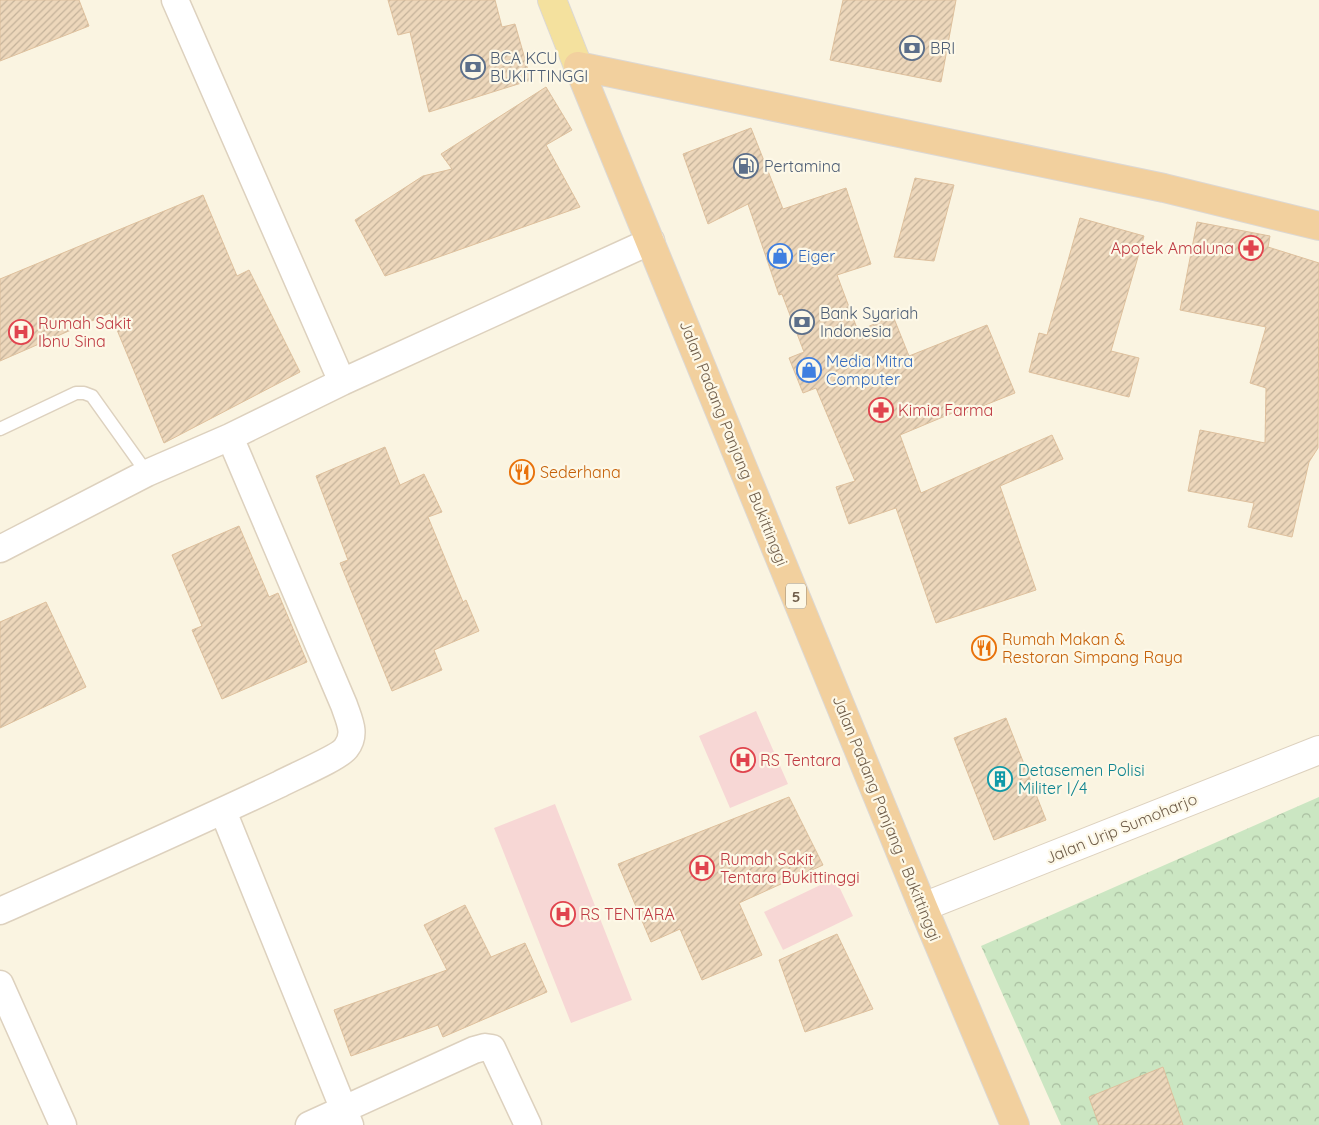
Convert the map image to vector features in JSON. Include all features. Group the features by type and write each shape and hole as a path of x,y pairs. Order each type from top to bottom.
{"highway":[{"path":"578,66 1164,188 1319,226"},
{"name":"Jalan Padang Panjang - Bukittinggi","path":"578,66 923,907 1015,1125"}],"main road":[{"path":"552,0 578,66"}],"street":[{"path":"175,0 342,382"},
{"path":"0,549 147,473 230,437 342,382 651,241"},
{"path":"0,911 223,811 320,764 346,750 352,738 351,725 344,705 230,437"},
{"name":"Jalan Urip Sumoharjo","path":"923,907 1319,750"},
{"path":"223,811 346,1117"},
{"path":"0,984 63,1125"},
{"path":"309,1125 346,1117 474,1050 485,1047 492,1048 528,1125"}],"lane":[{"path":"0,430 76,393 84,393 92,396 147,473"}],"shaded area":[{"name":"RS Tentara","path":"756,711 788,784 730,808 699,736"},
{"name":"RS TENTARA","path":"555,804 632,1000 571,1023 494,828"},
{"path":"835,878 853,916 783,950 764,912"}],"green space":[{"path":"1319,797 1319,1125 1061,1125 981,946"}],"building":[{"path":"0,0 79,0 89,26 0,61"},
{"path":"388,0 495,0 502,27 515,24 531,80 429,112 410,32 398,35"},
{"path":"843,0 956,0 941,82 830,60"},
{"path":"546,87 572,130 546,145 580,207 385,276 355,220 423,176 452,169 441,154"},
{"path":"751,128 783,209 846,188 871,264 837,275 858,331 893,316 909,356 987,325 1015,393 963,414 962,409 900,435 921,493 1052,435 1063,459 1000,486 1036,590 936,623 896,508 849,524 836,487 855,481 816,388 803,393 789,358 804,352 782,294 779,295 748,204 708,224 683,154"},
{"path":"915,178 954,185 934,261 894,257"},
{"path":"203,195 237,276 249,270 300,372 164,443 110,313 0,361 0,279"},
{"path":"1080,218 1144,236 1111,351 1139,358 1129,397 1029,372 1039,333 1047,335"},
{"path":"1197,222 1270,236 1268,247 1319,263 1318,448 1309,462 1292,537 1248,527 1254,503 1188,491 1200,430 1265,443 1266,388 1250,383 1266,327 1180,310"},
{"path":"385,447 400,485 424,474 442,512 428,517 463,602 466,600 479,631 434,650 442,670 392,691 340,563 348,560 316,476"},
{"path":"239,526 269,597 278,593 307,662 222,699 192,630 202,626 172,555"},
{"path":"46,602 86,687 0,728 0,622"},
{"name":"Detasemen Polisi Militer I/4","path":"1006,718 1046,820 994,840 954,738"},
{"path":"789,797 823,865 739,903 762,955 702,980 680,929 651,942 618,864"},
{"path":"465,905 491,957 525,943 547,992 443,1037 438,1025 351,1056 334,1010 447,970 424,925"},
{"path":"837,934 873,1009 805,1032 779,960"},
{"path":"1163,1067 1183,1125 1099,1125 1089,1097"}],"place":[{"name":"BRI","path":"912,48"},
{"name":"BCA KCU BUKITTINGGI","path":"473,67"},
{"name":"Pertamina","path":"746,166"},
{"name":"Apotek Amaluna","path":"1251,248"},
{"name":"Eiger","path":"780,256"},
{"name":"Bank Syariah Indonesia","path":"802,322"},
{"name":"Rumah Sakit Ibnu Sina","path":"21,332"},
{"name":"Media Mitra Computer","path":"809,370"},
{"name":"Kimia Farma","path":"881,410"},
{"name":"Sederhana","path":"522,472"},
{"name":"Rumah Makan & Restoran Simpang Raya","path":"984,648"},
{"name":"RS Tentara","path":"743,760"},
{"name":"Detasemen Polisi Militer I/4","path":"1000,779"},
{"name":"Rumah Sakit Tentara Bukittinggi","path":"702,868"},
{"name":"RS TENTARA","path":"563,914"}]}
